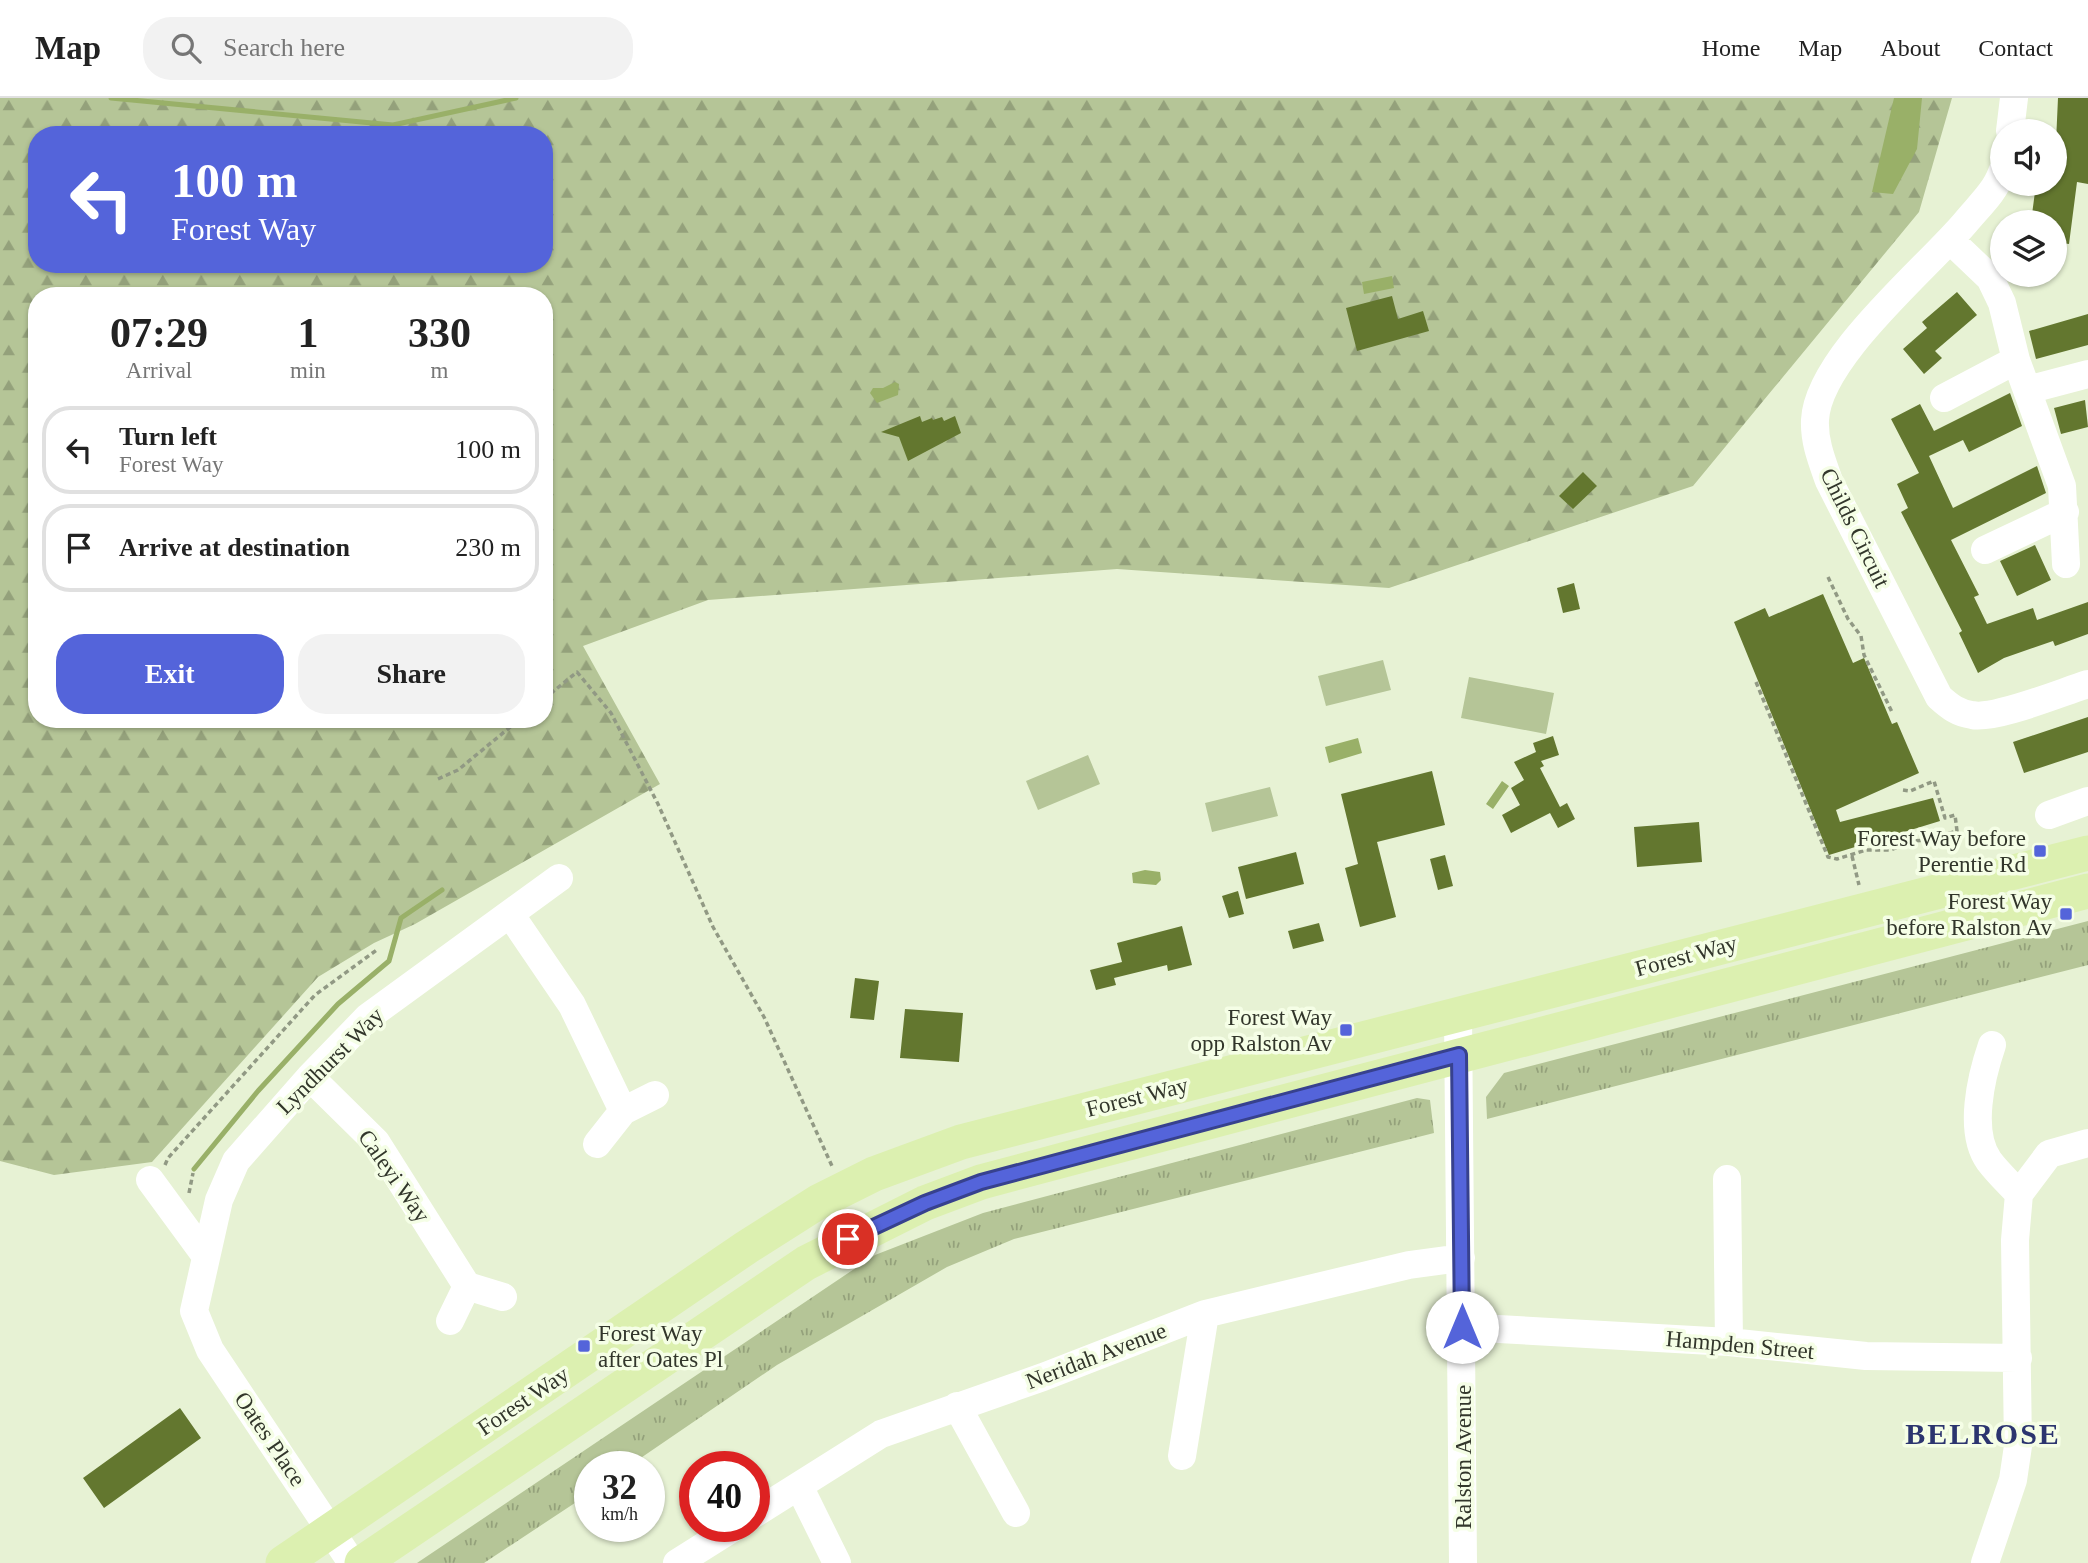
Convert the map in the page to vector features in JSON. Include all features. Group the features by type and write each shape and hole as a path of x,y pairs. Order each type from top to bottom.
{"main road":[{"name":"Forest Way","path":"284,1563 747,1247 840,1191 874,1174 961,1142 1030,1122 2088,853"},
{"name":"Forest Way","path":"362,1563 786,1276 888,1219 981,1182 2088,891"}],"street":[{"path":"2011,119 2014,98"},
{"name":"Childs Circuit","path":"1990,194 1845,352 1828,377 1815,419 1817,447 1829,481 1939,697 1954,710 1975,716 1992,715 2088,684"},
{"path":"1950,240 1990,278 2002,303 2027,390 2062,486 2066,564"},
{"path":"1944,398 2017,359"},
{"path":"2027,390 2088,374"},
{"path":"1985,550 2065,512"},
{"path":"2049,815 2088,801"},
{"name":"Lyndhurst Way","path":"194,1311 219,1200 236,1161 310,1077 368,1017 559,878"},
{"path":"510,914 572,1005 623,1111"},
{"name":"Ralston Avenue","path":"1458,1015 1463,1563"},
{"path":"1992,1045 1983,1071 1977,1119 1987,1159 2019,1194"},
{"name":"Caleyi Way","path":"310,1077 376,1142 467,1286"},
{"path":"597,1144 623,1111 655,1095"},
{"path":"1985,1563 2013,1480 2018,1446 2015,1240 2019,1194 2049,1154 2088,1143"},
{"path":"157,1175 205,1255"},
{"path":"1727,1179 1729,1342"},
{"name":"Neridah Avenue","path":"770,1504 881,1434 1043,1377 1205,1314 1409,1265 1461,1258"},
{"path":"450,1321 467,1286 503,1297"},
{"name":"Oates Place","path":"194,1311 210,1350 352,1563"},
{"path":"1182,1456 1205,1314"},
{"name":"Hampden Street","path":"1462,1327 1729,1342 1867,1356 2018,1358"},
{"path":"957,1406 1016,1513"},
{"path":"799,1486 837,1563"},
{"path":"677,1563 710,1542"}],"path":[{"path":"1828,577 1848,619 1861,636 1864,654 1893,714"},
{"path":"553,692 577,673 611,713 658,804 713,927 764,1017 824,1145 840,1191"},
{"path":"1756,682 1828,857 1852,856 1866,850 1891,850 1911,841 1927,840 1957,831 1955,815 1945,818 1934,781 1910,791 1903,790"},
{"path":"438,779 457,770 509,728"},
{"path":"1852,856 1861,892"},
{"path":"157,1175 167,1158 315,995 378,949"},
{"path":"180,1189 188,1199"}],"green space":[{"path":"0,98 1952,98 1919,212 1693,486 1389,588 1117,569 708,600 583,646 660,784 318,977 152,1162 54,1175 0,1161"},
{"path":"1383,660 1391,690 1326,706 1318,676"},
{"path":"1469,677 1554,693 1546,734 1461,718"},
{"path":"1088,755 1100,784 1038,810 1026,781"},
{"path":"1270,787 1278,816 1212,832 1205,803"},
{"path":"2088,921 2088,965 1487,1119 1486,1097 1504,1073"},
{"path":"1417,1098 1430,1100 1434,1133 1014,1239 947,1267 777,1365 651,1451 584,1451 875,1255 983,1213"},
{"path":"574,1457 574,1504 484,1563 417,1563"}],"shaded area":[{"path":"1894,98 1922,98 1917,149 1893,194 1872,192"},
{"path":"1392,276 1394,288 1364,294 1362,282"},
{"path":"895,382 899,384 898,395 877,403 870,393 873,388 883,388"},
{"path":"1358,738 1362,753 1329,763 1325,747"},
{"path":"1502,781 1509,786 1493,809 1486,804"},
{"path":"1145,870 1160,872 1161,880 1156,885 1133,883 1132,873"}],"building":[{"path":"2058,98 2088,98 2088,184 2077,182 2069,244 2067,210 2033,210 2034,196 2067,196 2067,119 2057,119"},
{"path":"1957,292 1977,315 1935,351 1942,358 1924,374 1903,349 1927,328 1922,322"},
{"path":"1392,296 1398,319 1423,311 1429,331 1357,351 1346,308"},
{"path":"2088,314 2088,345 2036,359 2029,331"},
{"path":"2010,393 2022,426 1969,452 1963,440 1929,456 1953,508 2037,466 2046,493 1951,540 1979,595 1974,597 1987,624 2033,608 2037,620 2088,602 2088,634 2055,646 2053,641 2004,658 1978,673 1959,633 1962,631 1901,512 1908,508 1897,484 1919,473 1891,419 1920,404 1934,431"},
{"path":"2085,400 2088,427 2061,434 2054,408"},
{"path":"920,416 922,422 942,417 944,421 955,416 961,433 908,461 899,437 881,432"},
{"path":"1583,472 1597,486 1573,509 1559,496"},
{"path":"2035,545 2051,580 2017,596 2000,561"},
{"path":"1574,583 1580,609 1563,613 1557,588"},
{"path":"1823,594 1853,663 1864,658 1892,724 1897,722 1919,773 1836,810 1840,822 1933,798 1940,821 1829,855 1734,622 1765,608 1769,617"},
{"path":"2088,717 2088,752 2024,773 2013,742"},
{"path":"1553,736 1559,755 1541,761 1544,766 1540,768 1560,807 1567,803 1575,819 1558,828 1550,813 1511,833 1502,815 1520,805 1511,788 1524,780 1514,762 1536,752 1533,743"},
{"path":"1432,771 1445,825 1377,842 1396,917 1360,927 1345,868 1358,864 1341,794"},
{"path":"1699,822 1702,862 1637,867 1634,827"},
{"path":"1296,852 1304,884 1246,899 1238,867"},
{"path":"1445,855 1453,886 1438,890 1430,859"},
{"path":"1238,891 1244,914 1229,918 1222,896"},
{"path":"1319,923 1324,941 1293,949 1288,931"},
{"path":"1182,926 1192,965 1168,971 1167,965 1114,978 1116,985 1096,990 1090,970 1122,962 1117,943"},
{"path":"855,978 879,981 874,1020 850,1018"},
{"path":"905,1009 963,1013 959,1062 900,1058"},
{"path":"180,1408 201,1438 104,1508 83,1478"}],"waterway":[{"path":"111,98 393,125 516,98"},
{"path":"194,1169 258,1091 338,1004 389,961 401,918 442,890"}],"place":[{"name":"Forest Way before Perentie Rd","path":"2040,851"},
{"name":"Forest Way before Ralston Av","path":"2066,914"},
{"name":"Forest Way opp Ralston Av","path":"1346,1030"},
{"name":"Forest Way after Oates Pl","path":"584,1346"}],"district":[{"name":"BELROSE","path":"1983,1433"}],"route":[{"path":"848,1239 925,1203 981,1182 1459,1055 1462,1327"}]}
